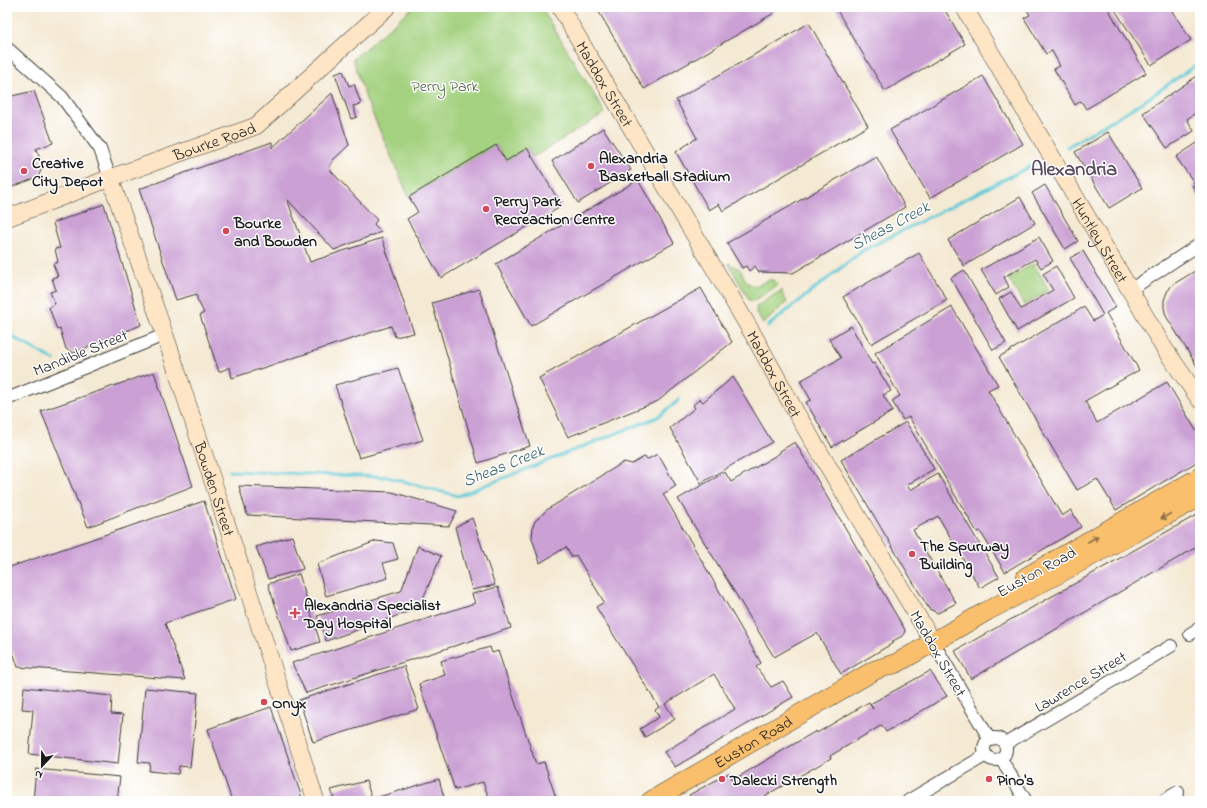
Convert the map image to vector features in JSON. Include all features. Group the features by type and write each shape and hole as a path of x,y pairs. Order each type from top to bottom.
{"main road":[{"name":"Euston Road","path":"930,638 1200,477"},
{"name":"Euston Road","path":"651,801 875,670 892,655 987,611 1200,497"}],"street":[{"name":"Bourke Road","path":"7,218 110,178 256,126 387,7"},
{"name":"Maddox Street","path":"560,7 750,330 798,416 990,740"},
{"name":"Huntley Street","path":"964,7 1164,348 1184,388 1200,415"},
{"path":"7,48 62,97 100,149 110,178"},
{"name":"Bowden Street","path":"110,178 216,491 316,801"},
{"path":"1130,290 1200,244"},
{"name":"Mandible Street","path":"7,399 164,335"},
{"name":"Huntley Street","path":"1164,348 1200,400"},
{"name":"Lawrence Street","path":"1004,744 1171,646"},
{"path":"990,740 1000,740 1004,744 1006,750 1001,759 991,760 986,755 985,746 990,740"},
{"path":"908,801 986,755"},
{"path":"1001,759 1026,801"},
{"path":"1163,801 1178,792"}],"green space":[{"name":"Perry Park","path":"413,7 541,7 605,113 533,157 527,148 506,161 496,145 409,197 366,99 353,59"},
{"path":"728,263 740,270 746,281 750,284 756,285 772,280 778,285 754,301 749,300"},
{"path":"1034,264 1049,290 1024,305 1008,278"},
{"path":"782,290 782,294 787,302 763,324 756,312 757,306"}],"building":[{"path":"596,7 771,7 774,13 644,89"},
{"path":"835,7 943,7 965,44 885,91"},
{"path":"1025,7 1107,7 1146,73 1086,109 1081,101 1075,105 1054,69 1060,66 1052,51 1046,54 1024,18 1030,15"},
{"path":"1113,7 1172,7 1170,8 1191,40 1151,65"},
{"path":"809,23 868,126 723,211 719,204 709,210 676,152 697,138 676,100"},
{"path":"343,71 349,86 354,84 361,104 353,106 357,117 351,119 335,74"},
{"path":"1200,74 1200,110 1187,119 1194,131 1167,148 1143,113"},
{"path":"983,76 1023,144 930,198 890,130"},
{"path":"34,91 53,143 36,149 42,163 42,168 38,177 7,189 7,97"},
{"path":"332,93 349,145 333,160 330,166 331,171 377,220 374,224 381,232 334,250 287,199 310,262 382,238 414,333 395,337 391,326 232,378 230,367 219,372 200,315 204,313 197,299 197,294 176,300 139,189 272,142 272,148"},
{"name":"Alexandria Basketball Stadium","path":"603,128 631,170 578,203 552,161"},
{"path":"1108,132 1142,188 1109,208 1075,152"},
{"path":"1200,141 1200,198 1192,186 1195,184 1176,157"},
{"name":"Perry Park Recreaction Centre","path":"496,145 506,161 527,148 562,206 441,278 407,219 418,212 409,197"},
{"path":"876,156 905,207 793,273 759,272 755,266 749,271 746,266 742,268 727,243"},
{"path":"638,180 674,243 531,326 496,264"},
{"path":"1045,185 1078,241 1065,249 1032,193"},
{"path":"1020,197 1035,223 964,266 948,240"},
{"path":"104,204 141,325 74,353 66,349 60,329 57,330 49,307 55,304 50,292 56,290 52,278 58,276 53,264 58,262 55,249 60,248 53,223"},
{"path":"1039,237 1053,261 1041,268 1035,259 1004,277 1009,287 996,295 981,270"},
{"path":"1083,251 1116,307 1106,313 1139,370 1085,401 1097,423 1167,382 1200,437 1200,460 1116,510 1097,479 1077,490 999,357 1084,307 1093,321 1103,315 1070,258"},
{"path":"919,253 947,300 871,344 843,297"},
{"path":"1056,266 1074,298 1017,331 999,299 1011,292 1021,309 1053,290 1043,274"},
{"path":"1200,268 1200,371 1166,316 1164,300 1172,285"},
{"path":"964,270 1006,343 993,350 951,278"},
{"path":"701,288 732,342 658,401 568,437 539,378"},
{"path":"479,289 530,446 478,463 432,303"},
{"path":"952,307 998,385 988,390 1062,516 1071,510 1081,527 1005,572 980,531 977,532 909,417 903,420 892,401 900,396 875,353"},
{"path":"851,326 872,364 874,363 891,391 883,395 893,411 832,447 806,402 811,400 800,381 841,358 829,339"},
{"path":"398,368 423,440 359,458 335,385"},
{"path":"154,372 193,486 88,527 41,411"},
{"path":"733,377 772,442 701,483 670,428 695,408 693,405 700,399 703,402"},
{"name":"The Spurway Building","path":"906,422 934,469 907,485 910,490 938,474 999,577 980,588 938,516 913,530 956,603 938,613 929,609 841,460"},
{"path":"795,442 905,630 904,635 893,641 893,643 841,674 817,633 774,657 678,499 725,472 731,482 780,453 780,451"},
{"path":"658,454 676,486 663,494 761,663 756,667 771,687 783,681 793,697 675,767 664,752 735,709 714,674 665,704 675,719 645,737 640,729 659,717 655,710 659,707 596,607 604,602 576,555 572,557 566,547 540,563 532,538 535,521 548,509 624,462 632,464 644,457 648,459"},
{"path":"239,486 392,492 457,511 449,526 247,515"},
{"path":"204,501 236,599 165,623 185,680 18,667 7,635 7,568"},
{"path":"1200,513 1200,545 971,679 955,651"},
{"path":"472,518 495,585 472,590 455,527"},
{"path":"292,536 303,569 268,579 256,547"},
{"path":"376,541 393,543 398,559 383,563 388,578 326,596 317,564"},
{"path":"418,546 441,556 419,608 326,641 317,616 401,591"},
{"name":"Alexandria Specialist Day Hospital","path":"299,574 320,642 291,651 268,584"},
{"path":"498,587 511,628 306,693 292,663 475,603 472,594"},
{"path":"490,647 492,653 498,651 536,764 544,762 557,801 490,801 483,782 455,790 419,684 445,675 441,661"},
{"path":"404,666 419,709 313,742 299,700"},
{"path":"930,671 947,696 886,732 882,725 830,756 831,758 756,801 685,801 691,797 689,795 729,773 733,780 816,731 817,733 869,702 870,704"},
{"path":"24,687 112,696 111,714 123,715 118,764 29,754 33,710 22,709"},
{"path":"145,688 198,693 190,767 179,766 178,774 149,771 150,763 138,762"},
{"path":"271,707 303,801 232,801 208,729"},
{"path":"36,769 120,777 117,801 33,801"},
{"path":"439,779 445,801 335,801 331,790 366,781 372,799"}],"waterway":[{"name":"Sheas Creek","path":"1067,147 1146,100 1200,62"},
{"name":"Sheas Creek","path":"768,326 862,251 1035,164"},
{"name":"Sheas Creek","path":"7,334 54,360"},
{"name":"Sheas Creek","path":"229,471 387,477 458,496 658,417 679,400"}],"place":[{"name":"Alexandria Basketball Stadium","path":"591,166"},
{"name":"Creative City Depot","path":"24,171"},
{"name":"Perry Park Recreaction Centre","path":"486,209"},
{"name":"Bourke and Bowden","path":"226,231"},
{"name":"The Spurway Building","path":"912,554"},
{"name":"Alexandria Specialist Day Hospital","path":"295,613"},
{"name":"Onyx","path":"264,702"},
{"name":"Dalecki Strength","path":"722,779"},
{"name":"Pino's","path":"989,779"}],"district":[{"name":"Alexandria","path":"1074,168"}]}
